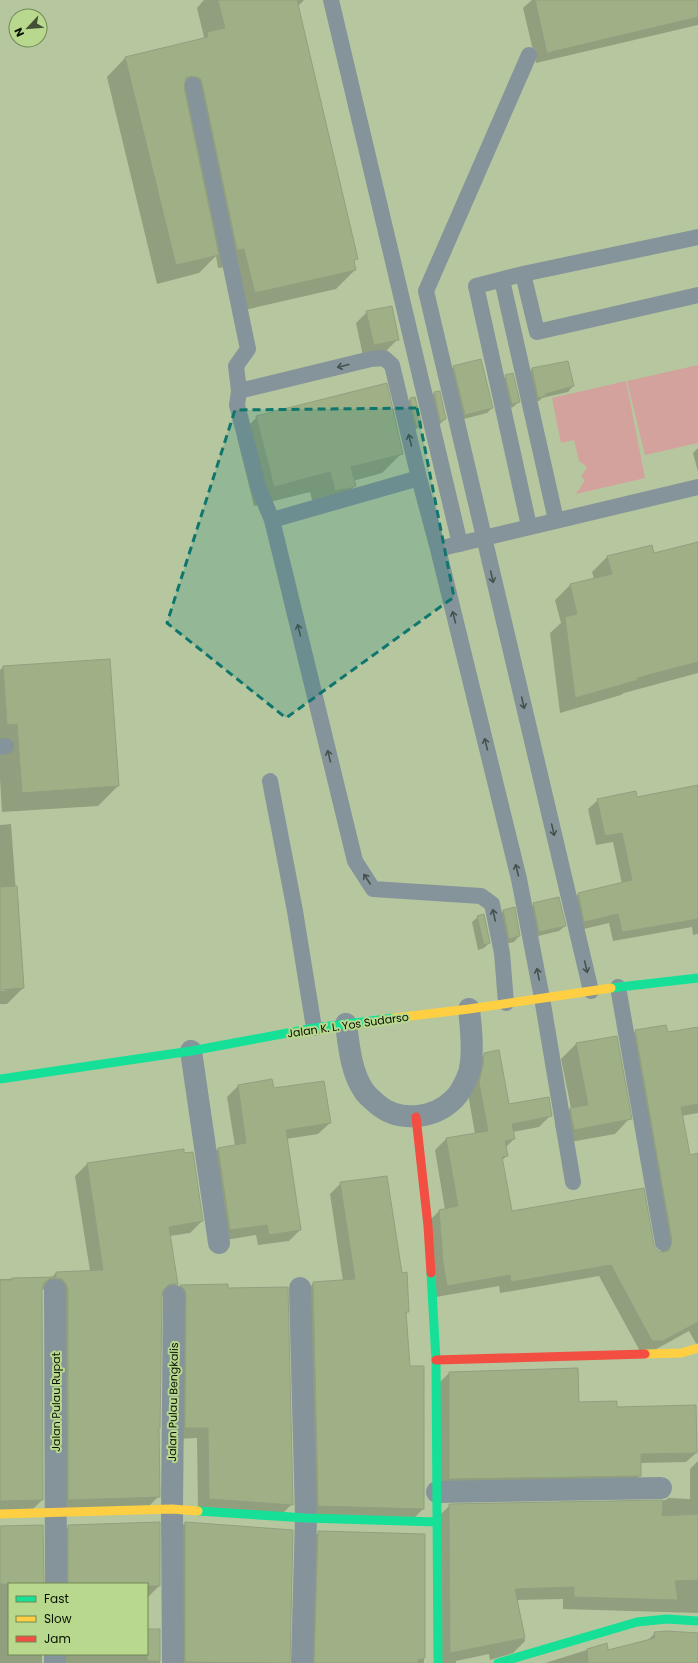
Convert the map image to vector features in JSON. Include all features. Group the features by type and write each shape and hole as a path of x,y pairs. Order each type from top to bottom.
{"main road":[{"name":"Jalan K. L. Yos Sudarso","path":"0,1079 191,1051 314,1028 469,1009 618,987 698,978"},
{"path":"416,1117 428,1226 436,1360 438,1663"},
{"path":"436,1360 681,1353 698,1348"},
{"path":"0,1514 172,1509 306,1518 437,1522"},
{"path":"498,1663 626,1624 656,1620 688,1619 698,1621"}],"street":[{"path":"346,1024 349,1049 354,1070 364,1092 384,1110 402,1116 416,1117 439,1110 455,1098 468,1077 472,1052 469,1009"},
{"path":"191,1051 218,1243"},
{"path":"300,1288 306,1518 302,1663"},
{"name":"Jalan Pulau Rupat","path":"55,1290 56,1583"},
{"name":"Jalan Pulau Bengkalis","path":"173,1663 172,1509 174,1296"},
{"path":"437,1492 661,1488"}],"lane":[{"path":"331,0 460,544"},
{"path":"529,55 426,291 483,539 591,991"},
{"path":"192,85 248,349 236,366 239,391 237,404 258,489 272,520 355,861 373,889 481,896 492,904 502,953 506,1003"},
{"path":"529,526 476,286 523,274 698,236"},
{"path":"523,274 537,332 698,295"},
{"path":"502,280 556,520"},
{"path":"239,391 371,359 384,358 392,365 519,879 542,998 573,1182"},
{"path":"272,520 419,478"},
{"path":"438,549 483,539 529,526 698,487"},
{"path":"270,782 295,911 314,1028"},
{"path":"618,987 664,1244"}],"highlighted area":[{"path":"417,408 454,597 286,718 167,623 235,410"}],"shaded area":[{"path":"698,365 698,443 645,455 627,381"},
{"path":"626,381 645,478 576,494 585,480 581,477 587,467 579,461 574,440 561,443 552,398"}],"building":[{"path":"218,0 297,0 358,259 354,260 356,270 255,293 244,249 237,250 202,83 200,78 191,76 186,78 184,87 219,255 176,265 125,57 208,37 207,32 225,28"},
{"path":"535,0 698,0 698,17 547,53"},
{"path":"392,306 399,340 374,345 366,311"},
{"path":"481,359 493,408 465,415 453,366"},
{"path":"568,361 574,386 545,394 546,396 538,398 532,368"},
{"path":"513,373 520,402 512,404 505,375"},
{"path":"387,383 403,454 351,467 356,486 351,488 335,491 330,472 274,487 256,416"},
{"path":"440,391 446,419 440,421 434,392"},
{"path":"415,397 422,425 416,426 410,398"},
{"path":"698,542 698,662 637,678 638,680 575,698 565,617 577,614 570,584 612,574 607,556 652,545 654,553"},
{"path":"110,659 119,786 22,793 17,724 7,725 3,666"},
{"path":"698,785 698,919 622,932 618,914 584,922 578,893 632,880 622,833 605,836 597,799 636,791 637,797"},
{"path":"17,886 24,988 0,990 0,887"},
{"path":"559,897 566,926 539,932 533,903"},
{"path":"515,907 520,936 509,939 503,910"},
{"path":"484,914 490,943 484,945 477,916"},
{"path":"666,1025 668,1032 698,1027 698,1104 681,1107 690,1155 698,1153 698,1322 663,1341 652,1341 611,1265 511,1282 510,1275 447,1286 443,1262 439,1210 458,1206 446,1138 488,1131 479,1082 484,1053 499,1050 509,1104 549,1097 552,1116 512,1124 515,1139 505,1141 508,1156 502,1157 512,1211 644,1188 654,1245 660,1252 669,1250 672,1241 635,1030"},
{"path":"617,1036 632,1119 574,1130 570,1108 588,1105 576,1043"},
{"path":"272,1079 274,1088 324,1081 331,1123 286,1130 301,1230 269,1235 267,1225 230,1230 218,1148 246,1143 238,1085"},
{"path":"184,1149 184,1153 193,1152 203,1221 169,1227 178,1285 168,1285 163,1290 162,1296 159,1428 160,1497 68,1500 68,1290 62,1279 55,1278 49,1279 44,1283 42,1290 43,1500 0,1501 0,1280 12,1280 12,1278 56,1277 56,1272 103,1270 87,1163"},
{"path":"387,1176 402,1273 407,1272 409,1312 406,1312 410,1366 424,1366 424,1509 318,1506 313,1282 355,1279 340,1182"},
{"path":"228,1284 228,1288 288,1287 293,1505 209,1499 208,1428 185,1428 186,1296 185,1290 180,1285"},
{"path":"578,1368 579,1402 617,1401 617,1407 696,1405 697,1453 641,1454 641,1476 449,1479 449,1372"},
{"path":"663,1500 662,1516 698,1514 698,1580 675,1581 678,1600 574,1597 574,1587 515,1589 525,1638 450,1653 449,1504"},
{"path":"160,1522 160,1586 148,1586 148,1583 68,1583 68,1525"},
{"path":"185,1522 293,1530 290,1663 185,1662"},
{"path":"43,1525 44,1583 0,1584 0,1526"},
{"path":"318,1531 425,1534 425,1658 418,1660 418,1663 314,1663"},
{"path":"148,1629 160,1629 160,1661 147,1661"},
{"path":"668,1631 698,1633 698,1663 588,1663 587,1649 607,1643 608,1650 655,1638 654,1632"}],"traffic: fast":[{"path":"611,988 698,978"},
{"path":"0,1079 191,1051 314,1028 394,1018"},
{"path":"431,1273 436,1360 438,1663"},
{"path":"198,1511 306,1518 437,1522"},
{"path":"498,1663 637,1622 667,1619 698,1621"}],"traffic: slow":[{"path":"394,1018 469,1009 611,988"},
{"path":"645,1354 681,1353 698,1348"},
{"path":"0,1514 172,1509 198,1511"}],"traffic: jam":[{"path":"416,1117 428,1226 431,1273"},
{"path":"436,1360 645,1354"}]}
